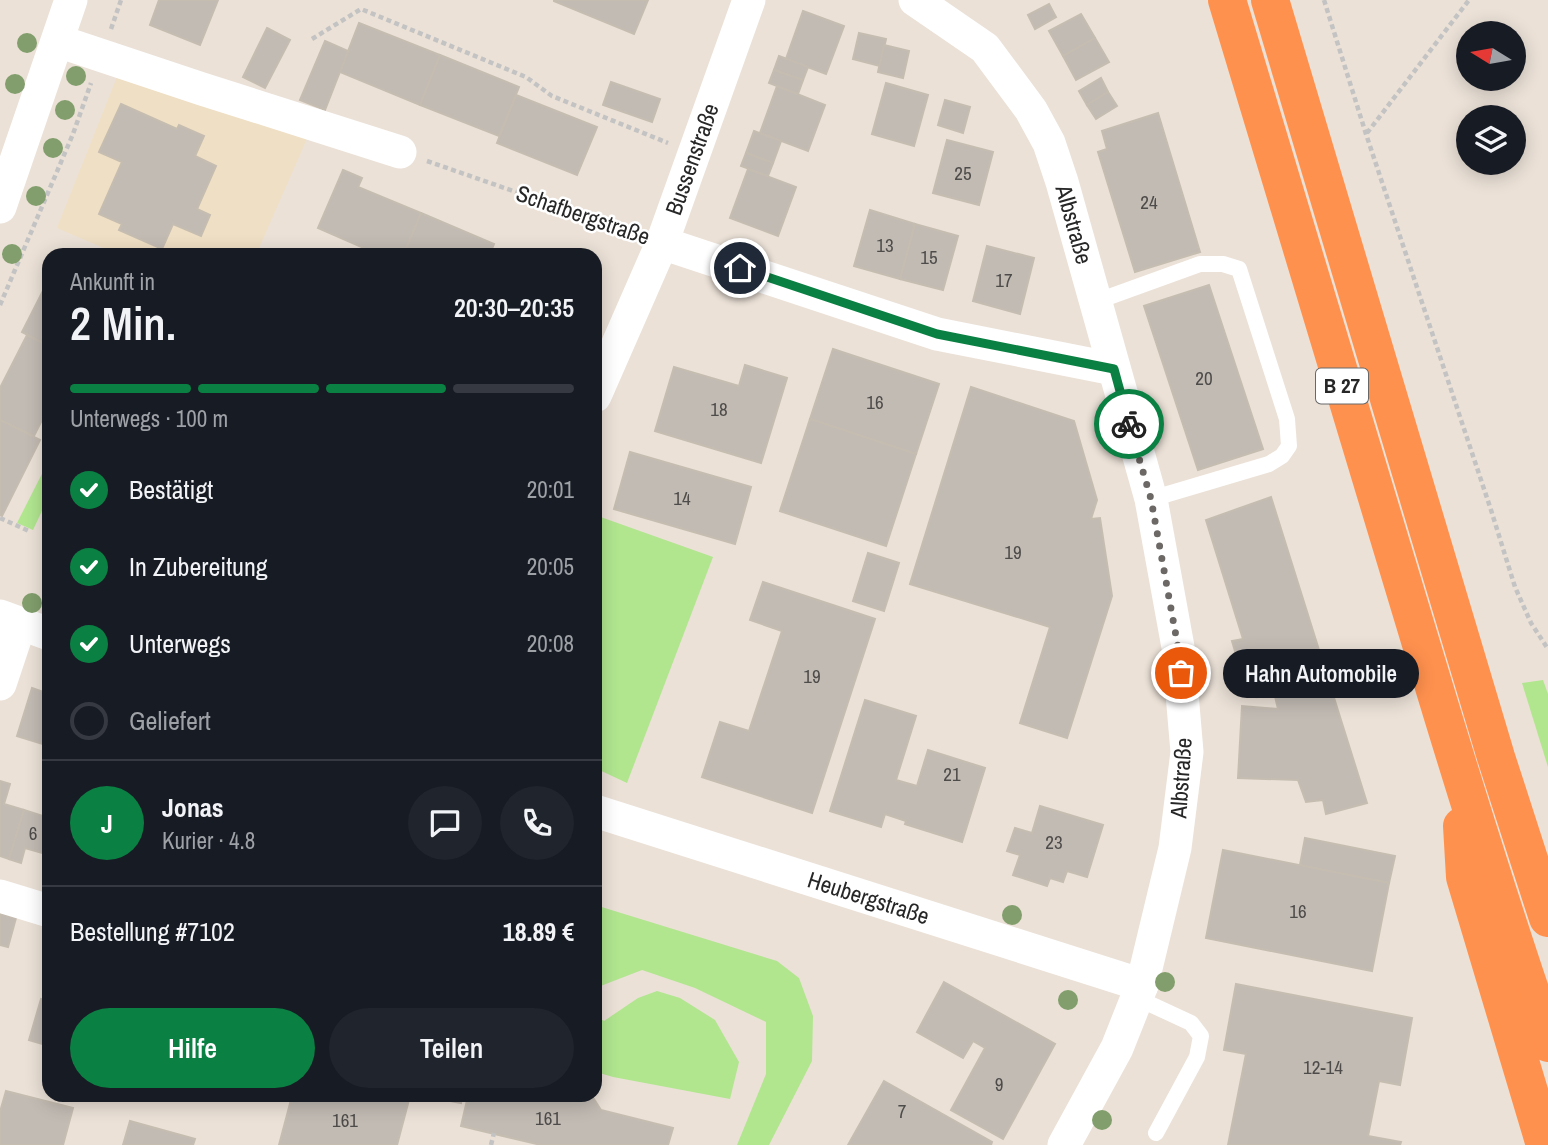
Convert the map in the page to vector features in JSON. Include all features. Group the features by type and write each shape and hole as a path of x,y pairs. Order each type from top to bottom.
{"highway":[{"name":"B 27","path":"1227,0 1361,451 1522,970 1548,1043"},
{"name":"B 27","path":"1269,0 1492,744 1548,918"},
{"path":"1460,772 1465,877 1545,1145"}],"street":[{"path":"0,207 71,0"},
{"name":"Bussenstraße","path":"602,377 662,243 750,0"},
{"name":"Albstraße","path":"915,0 985,48 1031,110 1049,142 1151,499 1178,647 1187,752 1175,848 1140,991 1117,1048 1064,1145"},
{"path":"58,41 400,152"},
{"name":"Schafbergstraße","path":"662,243 937,334 1114,369"},
{"path":"0,684 23,625"},
{"name":"Heubergstraße","path":"602,813 1140,991"},
{"path":"0,896 42,909"}],"lane":[{"path":"1095,302 1200,264 1223,264 1239,269 1287,419 1289,446 1282,456 1269,464 1151,499"},
{"path":"1140,991 1191,1023 1201,1036 1197,1057 1156,1132"}],"path":[{"path":"0,305 73,134 121,0"},
{"path":"1324,0 1515,587 1531,623 1548,649"},
{"path":"1366,134 1469,0"},
{"path":"312,39 361,9 526,78 552,96 695,153"},
{"name":"Schafbergstraße","path":"400,152 662,243"},
{"path":"0,518 31,532"},
{"path":"491,1145 494,1133"}],"shaded area":[{"path":"119,72 309,134 259,248 104,248 57,228"}],"green space":[{"path":"42,474 42,511 33,530 17,523"},
{"path":"602,517 713,557 627,783 602,771"},
{"path":"1543,680 1548,694 1548,767 1522,683"},
{"path":"602,907 777,961 799,978 813,1016 812,1061 769,1145 737,1145 766,1074 766,1022 695,988 642,970 602,985"},
{"path":"657,991 680,998 715,1020 739,1062 730,1099 602,1074 602,1020 604,1021 638,998"}],"building":[{"path":"159,0 218,0 200,45 150,25"},
{"path":"554,0 648,0 634,34"},
{"path":"1049,4 1056,17 1035,29 1028,15"},
{"path":"803,11 844,26 826,74 786,59"},
{"path":"1081,14 1095,38 1063,56 1049,31"},
{"path":"359,23 440,55 420,105 340,72"},
{"path":"267,28 290,40 265,88 243,77"},
{"path":"859,33 886,39 880,66 853,59"},
{"path":"1095,38 1109,62 1076,80 1063,56"},
{"path":"325,41 348,51 325,110 300,100"},
{"path":"884,45 909,51 903,78 878,72"},
{"path":"440,55 519,87 499,136 420,105"},
{"path":"779,56 808,67 803,80 774,70"},
{"path":"774,70 803,80 798,94 769,83"},
{"path":"1101,78 1108,92 1087,105 1079,91"},
{"path":"611,82 660,99 652,122 603,105"},
{"path":"886,83 928,95 914,146 872,134"},
{"path":"777,86 825,105 808,151 760,133"},
{"path":"1108,92 1117,106 1096,119 1087,105"},
{"path":"516,95 597,127 577,175 497,143"},
{"path":"945,100 970,107 963,133 938,125"},
{"path":"121,104 177,129 179,125 204,136 195,156 216,166 197,209 210,215 201,236 173,224 162,248 160,248 119,230 122,224 99,214 122,162 99,152"},
{"path":"1158,113 1200,252 1135,272 1098,152 1107,149 1102,131"},
{"path":"754,131 781,141 773,163 746,153"},
{"path":"947,140 993,152 979,205 933,193"},
{"path":"746,153 773,163 768,176 741,166"},
{"path":"748,169 796,187 778,236 730,218"},
{"path":"343,170 362,178 358,187 421,213 406,248 364,248 318,228"},
{"path":"870,210 915,224 900,279 854,266"},
{"path":"421,213 494,244 492,248 406,248"},
{"path":"915,224 958,236 943,290 900,279"},
{"path":"987,246 1034,258 1020,314 973,301"},
{"path":"1209,285 1263,449 1198,470 1144,306"},
{"path":"42,293 42,342 22,332"},
{"path":"27,335 42,342 42,420 34,436 0,420 0,388"},
{"path":"833,349 939,384 916,454 810,419"},
{"path":"745,365 787,378 761,463 655,431 674,367 739,386"},
{"path":"971,387 1074,421 1097,500 1091,519 1100,518 1112,596 1067,738 1020,723 1050,627 910,584"},
{"path":"810,419 916,454 886,546 780,511"},
{"path":"0,420 40,440 2,516 0,515"},
{"path":"630,452 751,487 735,544 614,509"},
{"path":"1271,497 1367,803 1326,814 1323,800 1306,802 1298,780 1238,778 1242,706 1278,709 1274,692 1257,697 1253,686 1246,688 1232,641 1243,639 1206,520"},
{"path":"868,553 899,563 884,611 853,601"},
{"path":"763,582 875,619 812,813 702,777 720,722 749,731 782,631 750,620"},
{"path":"32,688 42,692 42,744 17,736"},
{"path":"865,700 916,716 896,780 917,786 928,750 985,768 962,842 905,824 906,821 885,814 881,827 830,811"},
{"path":"0,781 10,784 4,804 24,810 9,859 0,856"},
{"path":"1040,806 1103,825 1087,877 1067,871 1063,882 1050,878 1047,886 1013,875 1020,855 1007,851 1015,828 1032,833"},
{"path":"24,810 42,816 42,853 25,848 21,863 9,859"},
{"path":"1305,838 1395,856 1389,883 1300,865"},
{"path":"1223,850 1389,883 1372,971 1206,938"},
{"path":"0,914 16,918 8,947 0,945"},
{"path":"944,982 1055,1044 1003,1139 951,1110 985,1048 973,1041 963,1058 917,1032"},
{"path":"1236,984 1412,1018 1400,1085 1379,1081 1368,1136 1401,1142 1400,1145 1228,1145 1246,1054 1224,1050"},
{"path":"41,999 42,1044 29,1040"},
{"path":"884,1081 992,1142 991,1145 848,1145"},
{"path":"6,1091 73,1108 63,1145 0,1145 0,1112"},
{"path":"290,1102 408,1102 397,1145 279,1145"},
{"path":"467,1102 596,1102 601,1110 673,1128 668,1145 541,1145 461,1126"},
{"path":"130,1121 195,1139 193,1145 123,1145"}],"way so far":[{"path":"1129,424 1151,499 1181,673"}],"place":[{"name":"Hahn Automobile","path":"1181,673"}],"route":[{"path":"740,268 937,334 1114,369 1129,424"}]}
